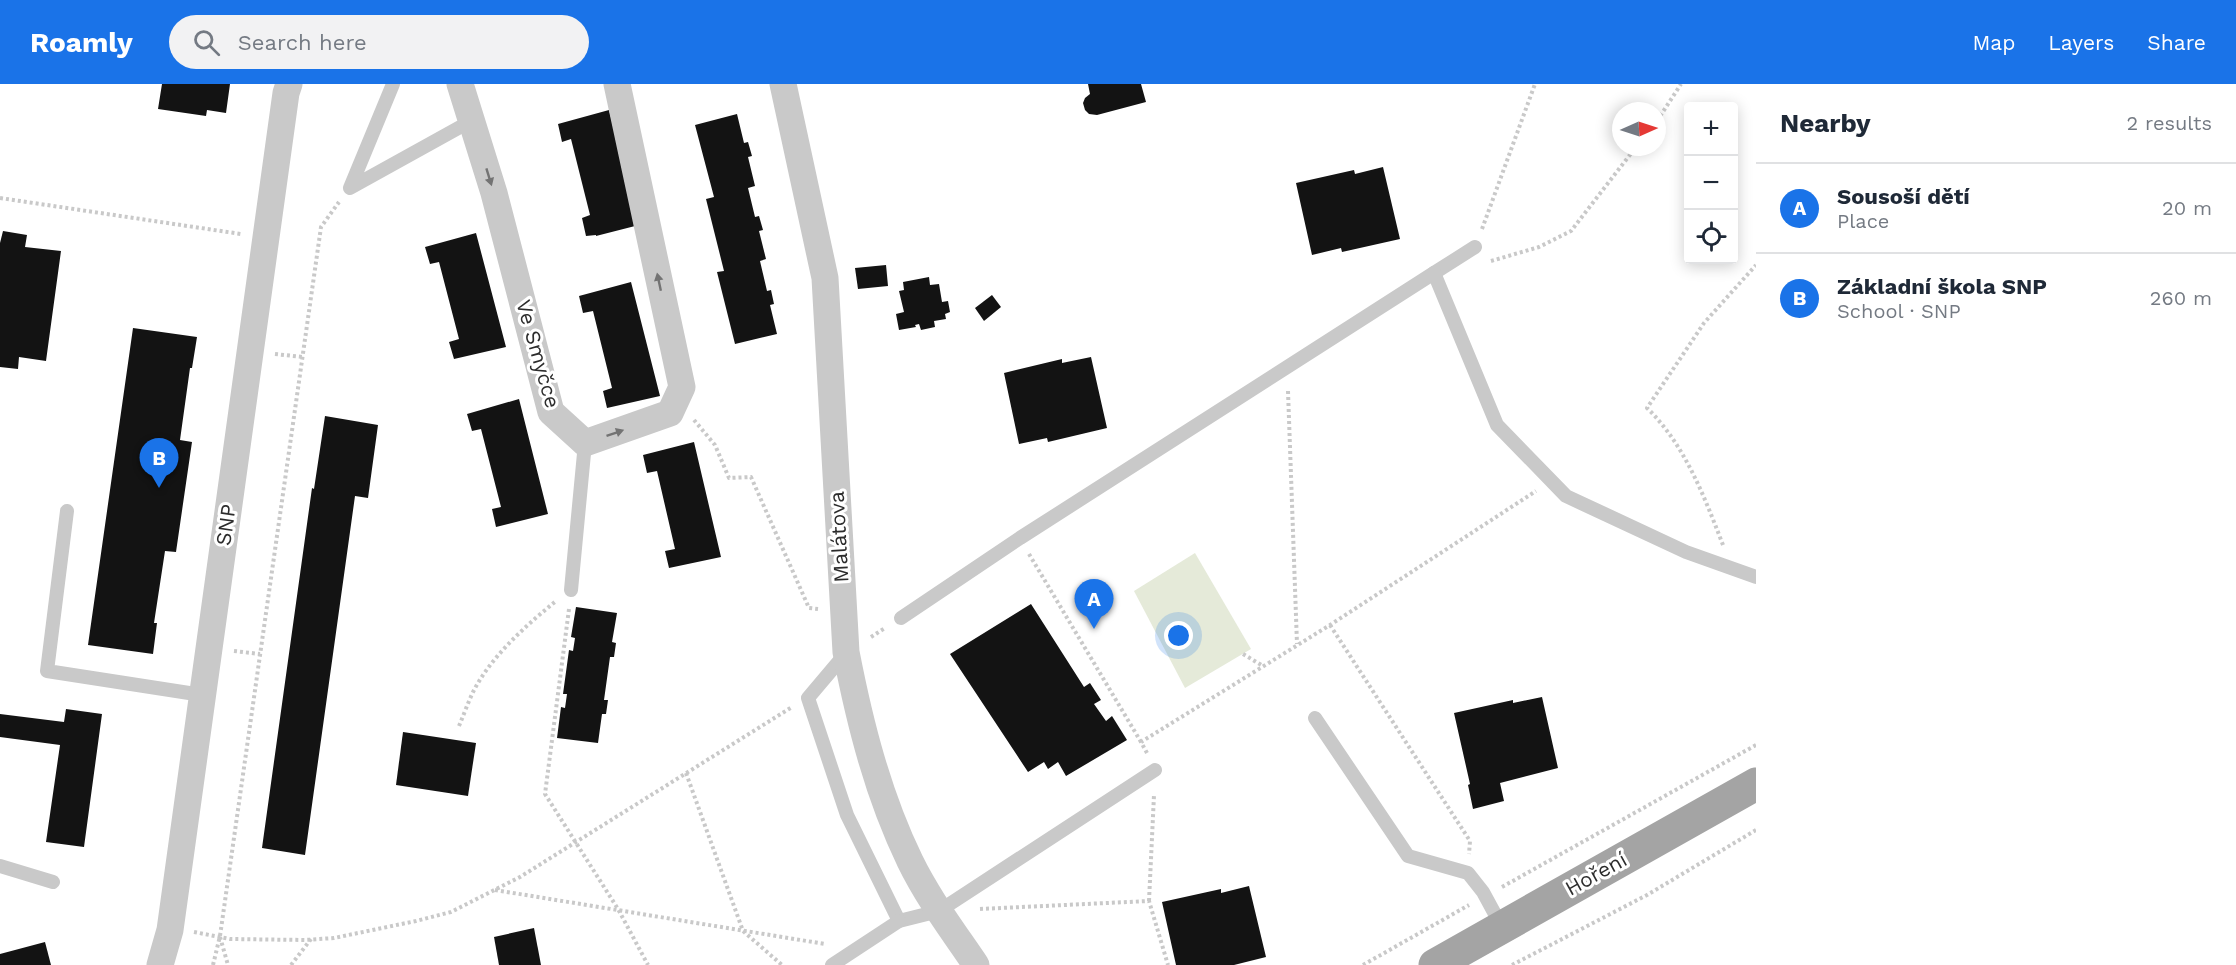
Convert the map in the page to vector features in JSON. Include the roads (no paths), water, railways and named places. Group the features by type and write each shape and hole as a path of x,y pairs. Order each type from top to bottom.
{"main road":[{"name":"Hoření","path":"1435,965 1756,784"}],"street":[{"name":"SNP","path":"160,965 170,930 289,84"},
{"name":"Ve Smyčce","path":"460,84 494,193 551,412 585,443"},
{"path":"585,443 670,413 682,387 617,84"},
{"name":"Malátova","path":"783,84 825,278 846,652 865,738 889,811 910,861 939,911 976,965"}],"lane":[{"path":"393,84 350,188 471,121"},
{"path":"901,618 1020,538 1475,247"},
{"path":"1434,273 1497,425 1566,496 1686,552 1756,577"},
{"path":"571,590 585,443"},
{"path":"67,511 47,671 202,695"},
{"path":"846,652 808,698 846,815 898,921"},
{"path":"1315,718 1408,856 1468,873 1485,896 1502,927"},
{"path":"832,965 898,921 939,911 1155,770"},
{"path":"0,867 53,882"}],"place":[{"name":"Základní škola SNP","path":"159,488"},
{"name":"Sousoší dětí","path":"1094,629"}]}
